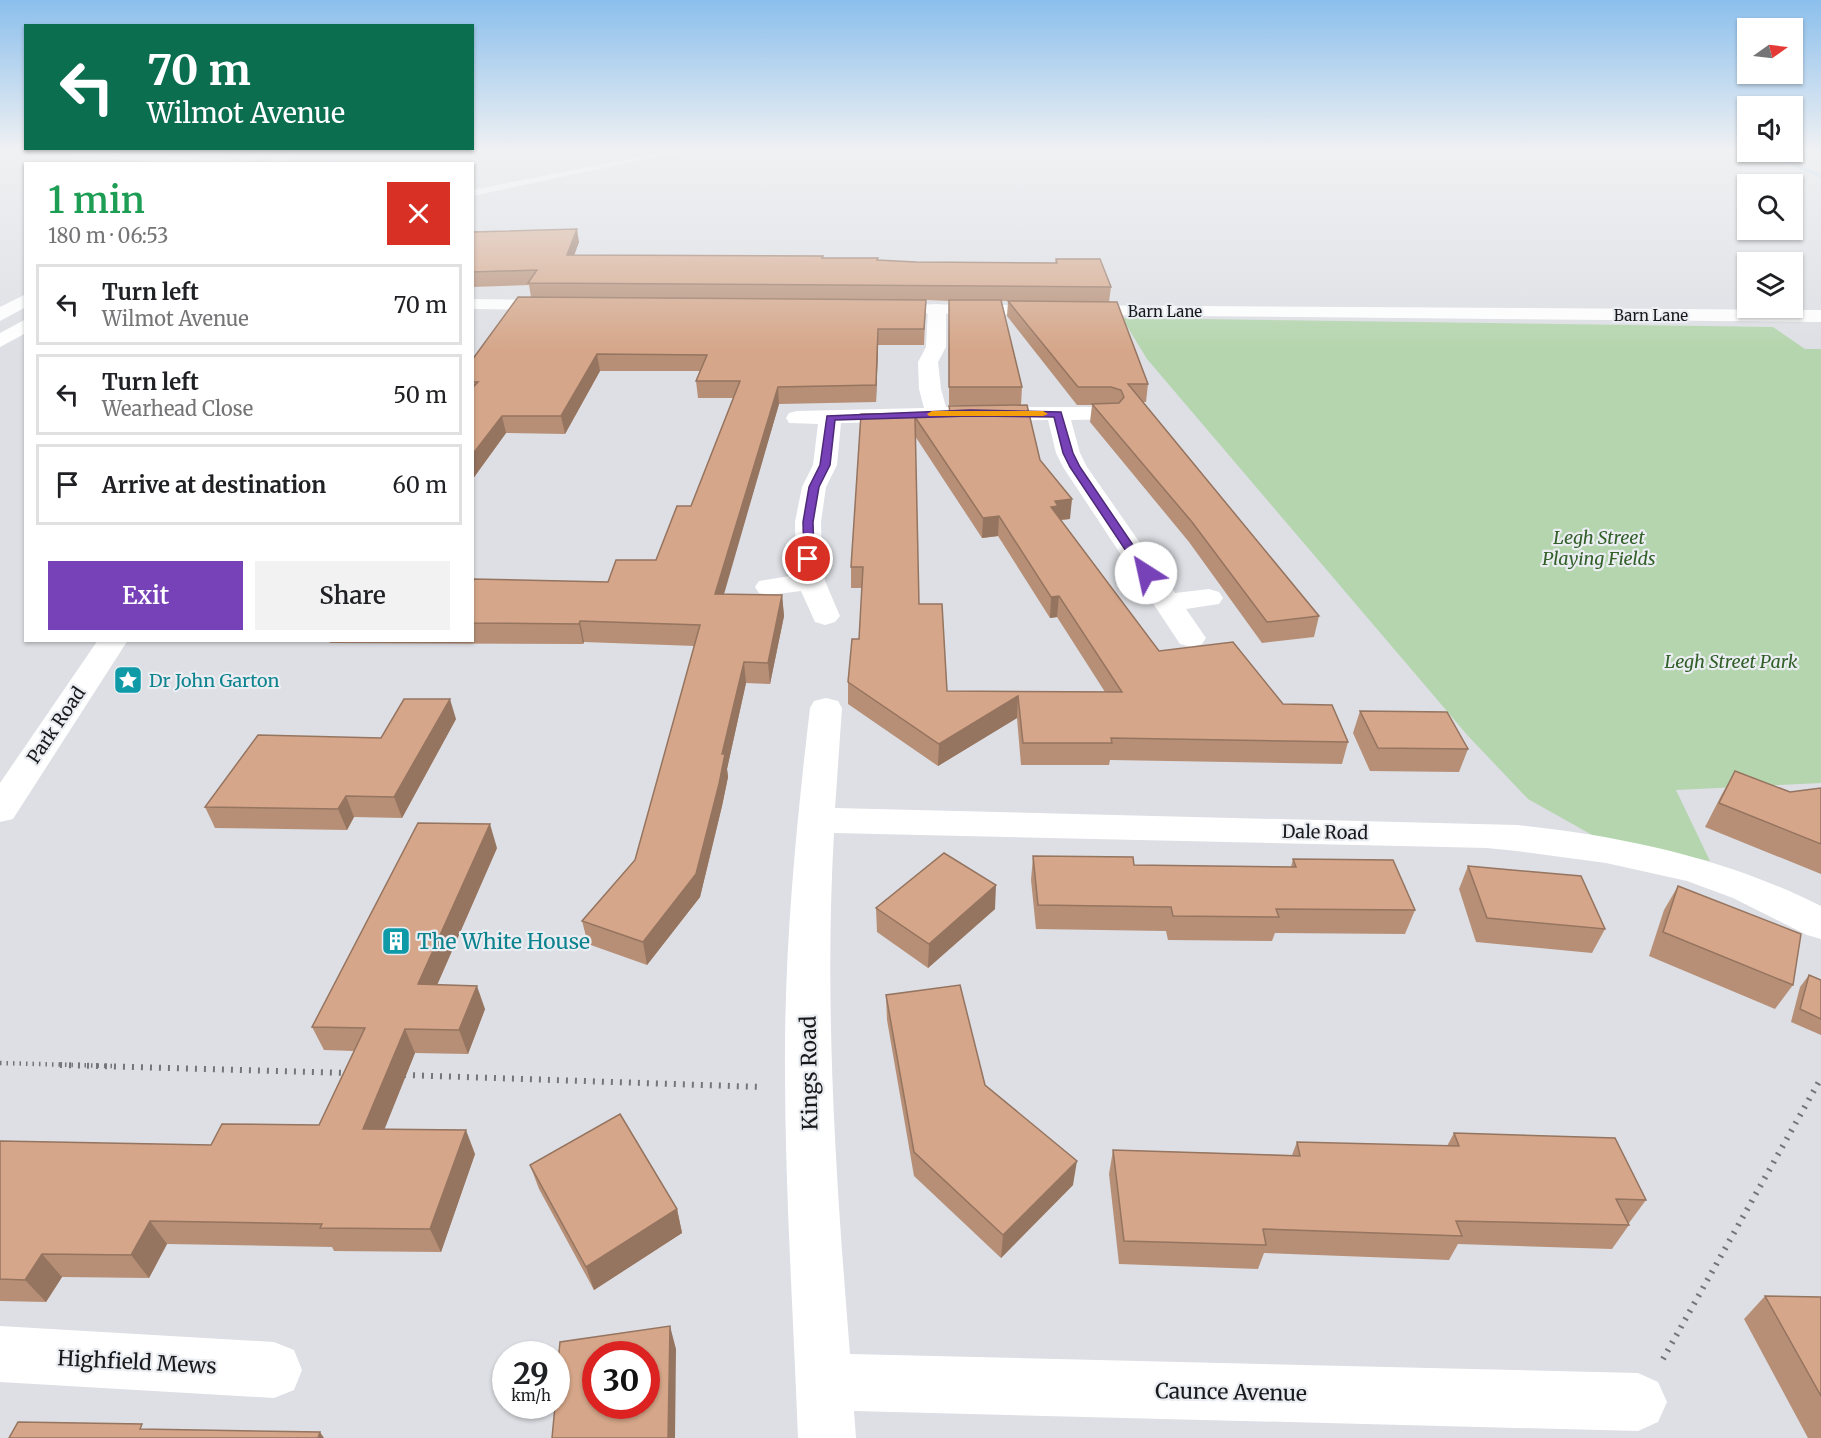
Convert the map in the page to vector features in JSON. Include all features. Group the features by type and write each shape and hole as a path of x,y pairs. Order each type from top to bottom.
{"main road":[{"path":"0,315 24,299"},
{"path":"474,304 580,305"},
{"name":"Barn Lane","path":"865,309 1821,316"},
{"path":"937,309 936,347 928,362 930,389 937,414"},
{"path":"0,341 24,326"},
{"path":"797,418 937,414 1109,414"},
{"path":"1058,414 1068,453 1075,467 1191,638"},
{"path":"825,616 811,581 808,559 808,522 814,487 825,465 830,418"},
{"path":"769,587 811,581"},
{"path":"1167,603 1209,598"},
{"name":"Park Road","path":"0,810 112,642"},
{"name":"Kings Road","path":"826,708 815,820 809,941 808,1089 827,1438"},
{"name":"Dale Road","path":"815,820 1487,835 1545,839 1657,859 1711,875 1766,896 1821,924"},
{"name":"Highfield Mews","path":"0,1354 274,1370"},
{"name":"Caunce Avenue","path":"824,1382 1638,1402"}],"path":[{"path":"0,1063 351,1073"},
{"path":"397,1075 808,1089"},
{"path":"1638,1402 1821,1078"}],"green space":[{"name":"Legh Street Playing Fields","path":"1122,318 1773,327 1805,349 1821,349 1821,783 1676,790 1710,861 1601,840 1528,799 1469,737 1147,359"}],"building":[{"path":"577,229 567,255 823,256 822,258 878,258 877,260 916,262 1057,263 1056,259 1100,259 1111,287 528,283 537,270 474,272 474,232"},
{"path":"518,297 926,300 924,329 878,329 876,385 778,387 715,594 782,595 768,663 744,662 722,754 725,754 719,784 696,874 643,942 582,921 635,860 700,625 580,621 579,624 474,623 474,579 608,582 616,560 656,560 677,506 691,506 740,381 696,381 707,355 597,354 561,416 502,416 474,452 474,386 478,382 474,382 474,357"},
{"path":"949,300 1001,300 1022,387 949,387"},
{"path":"1008,301 1117,302 1148,384 1128,384 1319,616 1267,622 1192,522 1092,404 1119,403 1124,397 1121,390 1111,387 1078,387"},
{"path":"1027,405 1040,460 1072,499 1055,501 1058,506 1051,507 1159,651 1233,642 1283,704 1332,705 1348,742 1111,738 1112,743 1023,743 1018,696 939,744 848,682 852,639 859,639 863,567 851,567 861,414 950,413 949,406","holes":["915,417 983,518 999,516 1051,597 1059,596 1122,692 947,691 942,604 919,604"]},
{"path":"404,699 450,699 394,797 346,796 338,809 205,807 258,735 381,738"},
{"path":"1360,711 1447,712 1468,749 1378,748"},
{"path":"1735,771 1790,792 1821,788 1821,844 1719,803"},
{"path":"418,823 490,824 418,984 477,986 459,1030 405,1029 363,1129 466,1130 430,1229 320,1228 322,1224 150,1221 131,1255 42,1254 25,1280 0,1279 0,1141 211,1145 222,1124 319,1125 365,1028 312,1027"},
{"path":"944,853 996,885 929,944 876,908"},
{"path":"1033,856 1133,857 1134,865 1296,867 1293,859 1393,860 1415,910 1276,909 1279,917 1173,916 1171,907 1038,905"},
{"path":"1468,866 1581,876 1605,929 1487,918"},
{"path":"1678,886 1801,934 1793,985 1663,932"},
{"path":"1809,975 1821,980 1821,1019 1800,1009"},
{"path":"960,985 985,1085 1077,1161 1003,1235 914,1152 886,995"},
{"path":"620,1114 677,1209 586,1267 530,1165"},
{"path":"1454,1133 1615,1138 1646,1200 1616,1199 1629,1225 1456,1221 1462,1236 1263,1229 1266,1245 1124,1241 1113,1150 1300,1156 1297,1142 1459,1146"},
{"path":"1765,1296 1821,1297 1821,1396"},
{"path":"670,1326 668,1438 552,1438 554,1419 570,1419 570,1341 567,1341"},
{"path":"18,1422 142,1424 140,1429 320,1432 318,1438 9,1438"}],"slow traffic":[{"path":"932,414 1043,414"}],"place":[{"name":"Dr John Garton","path":"128,680"},
{"name":"The White House","path":"396,941"}],"route":[{"path":"808,559 808,522 814,487 825,465 829,445 830,418 970,413 1058,414 1068,453 1075,467 1146,573"}],"park label":[{"name":"Legh Street Park","path":"1731,661"}]}
